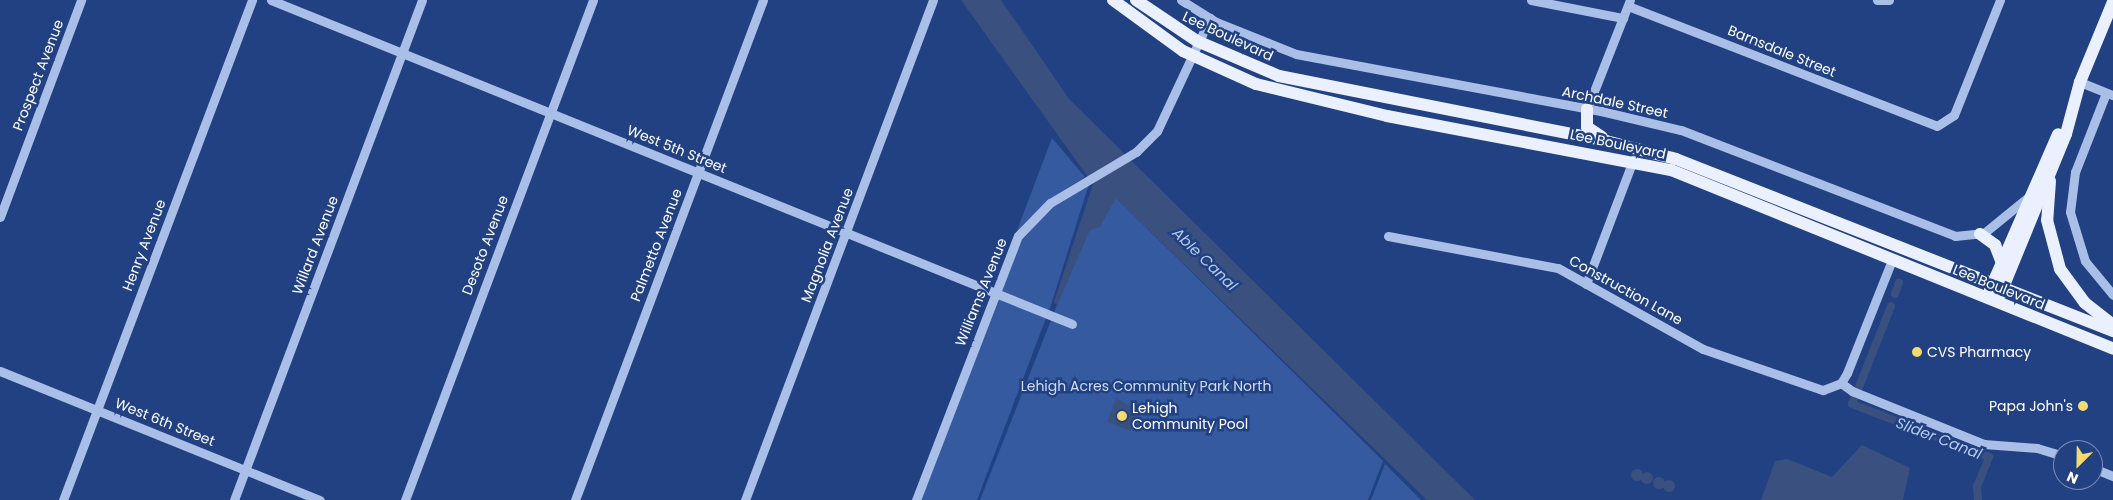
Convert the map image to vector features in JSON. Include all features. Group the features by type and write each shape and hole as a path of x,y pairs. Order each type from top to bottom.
{"main road":[{"name":"Lee Boulevard","path":"1113,0 1189,54 1273,91 1454,128 1633,160 1771,209 2113,349"},
{"name":"Lee Boulevard","path":"1136,0 1197,41 1279,76 1636,147 1827,218 2113,331"},
{"path":"2113,2 2080,82 2065,128 2056,159 2047,207 2056,259 2079,296 2113,325"},
{"path":"1564,133 1578,123 1587,108"},
{"path":"1587,108 1588,129 1610,142"},
{"path":"1454,128 1459,121 1515,130 1529,126"},
{"path":"1998,285 2001,261 2027,198 2056,137 2065,128"},
{"path":"1633,160 1636,147"},
{"path":"1992,300 2056,159"},
{"path":"1771,209 1827,218"},
{"path":"1980,234 1995,246 2001,261"}],"street":[{"name":"Prospect Avenue","path":"0,216 81,0"},
{"name":"Henry Avenue","path":"64,500 252,0"},
{"name":"West 5th Street","path":"272,0 1072,324"},
{"name":"Willard Avenue","path":"234,500 422,0"},
{"name":"Desoto Avenue","path":"405,500 593,0"},
{"name":"Palmetto Avenue","path":"575,500 763,0"},
{"name":"Magnolia Avenue","path":"745,500 933,0"},
{"name":"Archdale Street","path":"1181,0 1210,18 1296,54 1587,108 1681,130 1947,234 1980,234 2002,223 2027,198"},
{"path":"1531,0 1623,18"},
{"path":"1877,0 1889,0"},
{"name":"Barnsdale Street","path":"1629,3 1925,123 1937,126 1954,115 2000,0"},
{"path":"1587,108 1629,3"},
{"name":"Williams Avenue","path":"916,500 1013,244 1027,224 1077,186 1136,152 1163,122 1189,54 1210,18"},
{"path":"2080,82 2110,94 2075,172 2070,212 2085,261 2113,295"},
{"path":"1586,284 1633,160"},
{"name":"Construction Lane","path":"1388,236 1549,265 1703,349 1810,388 1831,388 1841,383"},
{"path":"1892,260 1841,383 1852,391 1984,444 2037,448 2053,453"},
{"name":"West 6th Street","path":"0,371 320,500"}],"green space":[{"path":"1052,138 1085,177 1048,200 1016,233"},
{"path":"1089,184 1051,305 977,500 920,500 1017,246 1052,206"},
{"name":"Lehigh Acres Community Park North","path":"1104,186 1383,461 1368,500 980,500"},
{"path":"1385,464 1421,500 1371,500"}],"water":[{"name":"Able Canal","path":"961,0 1001,0 1069,99 1475,500 1427,500 1116,198 1100,227 1090,230 1057,306 1054,302 1093,184"},
{"name":"Lehigh Community Pool","path":"1116,398 1138,411 1131,431 1107,422"},
{"path":"1862,445 1910,468 1903,500 1761,500 1775,461 1787,459 1832,477"},
{"path":"1635,469 1639,469 1643,475 1639,481 1635,481 1631,477 1631,473"},
{"path":"1645,472 1649,472 1653,478 1649,484 1645,484 1641,480 1641,476"},
{"path":"1657,477 1661,477 1665,483 1661,489 1657,489 1653,485 1653,481"},
{"path":"1667,480 1671,480 1675,486 1671,492 1667,492 1663,488 1663,484"}],"waterway":[{"name":"Slider Canal","path":"1895,294 1899,283"},
{"name":"Slider Canal","path":"1859,387 1891,306"},
{"name":"Slider Canal","path":"1854,399 1852,404 1989,457 1977,486 1978,500"}],"place":[{"name":"CVS Pharmacy","path":"1917,352"},
{"name":"Papa John's","path":"2083,406"},
{"name":"Lehigh Community Pool","path":"1122,416"}]}
